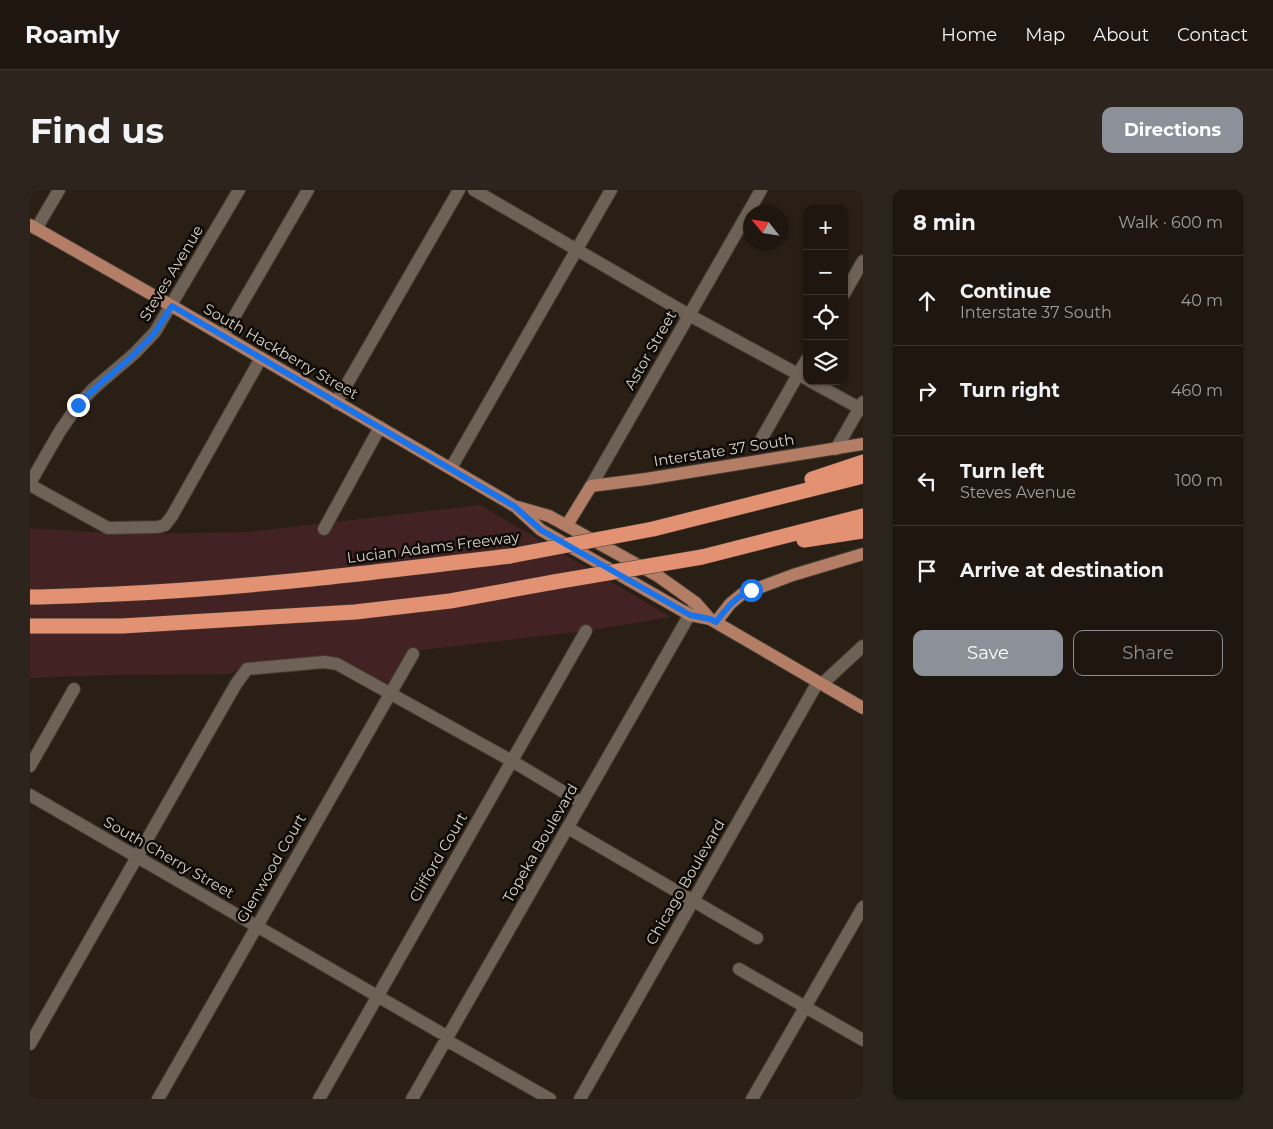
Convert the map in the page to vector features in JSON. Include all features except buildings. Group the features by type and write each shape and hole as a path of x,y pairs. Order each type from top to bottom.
{"highway":[{"path":"708,516 863,462"},
{"name":"Lucian Adams Freeway","path":"31,597 224,587 342,577 510,556 708,516 863,476"},
{"path":"30,626 122,626 355,612 450,601 702,557 863,516"},
{"path":"733,549 863,532"}],"main road":[{"name":"South Hackberry Street","path":"33,227 514,506 541,530 690,615 713,621 863,708"},
{"name":"Interstate 37 South","path":"591,486 646,480 863,444"},
{"name":"Astor Street","path":"567,525 591,486"},
{"name":"South Hackberry Street","path":"514,506 549,516 658,576 696,603 713,621"},
{"path":"713,621 742,594 793,575 863,554"}],"street":[{"path":"33,227 59,190"},
{"name":"Steves Avenue","path":"30,484 60,431 78,405 155,332 240,190"},
{"path":"223,336 308,190"},
{"path":"336,403 459,190"},
{"path":"474,190 689,315 802,377 758,445"},
{"path":"450,468 611,190"},
{"name":"Astor Street","path":"591,486 761,190"},
{"path":"848,287 863,261"},
{"path":"30,484 108,528 150,528 165,525 172,516 261,358"},
{"path":"818,385 862,407 836,449"},
{"path":"324,529 380,427"},
{"name":"Topeka Boulevard","path":"412,1099 696,603"},
{"name":"Clifford Court","path":"318,1099 586,631"},
{"name":"Chicago Boulevard","path":"580,1099 820,683 863,646"},
{"name":"Glenwood Court","path":"158,1099 413,654"},
{"path":"30,1044 236,684 247,668 324,662 336,664 512,761 582,803"},
{"path":"30,766 74,689"},
{"name":"South Cherry Street","path":"30,795 257,925 550,1099"},
{"path":"568,828 756,938"},
{"path":"752,1099 863,907"},
{"path":"739,969 863,1040"}],"shaded area":[{"path":"480,505 671,617 586,631 406,652 387,685 337,658 314,656 251,662 230,674 30,678 30,528 126,534 248,532"}],"route":[{"path":"78,405 136,353 155,332 172,306 514,506 541,530 690,615 716,622 730,604 742,594 751,590"}]}
